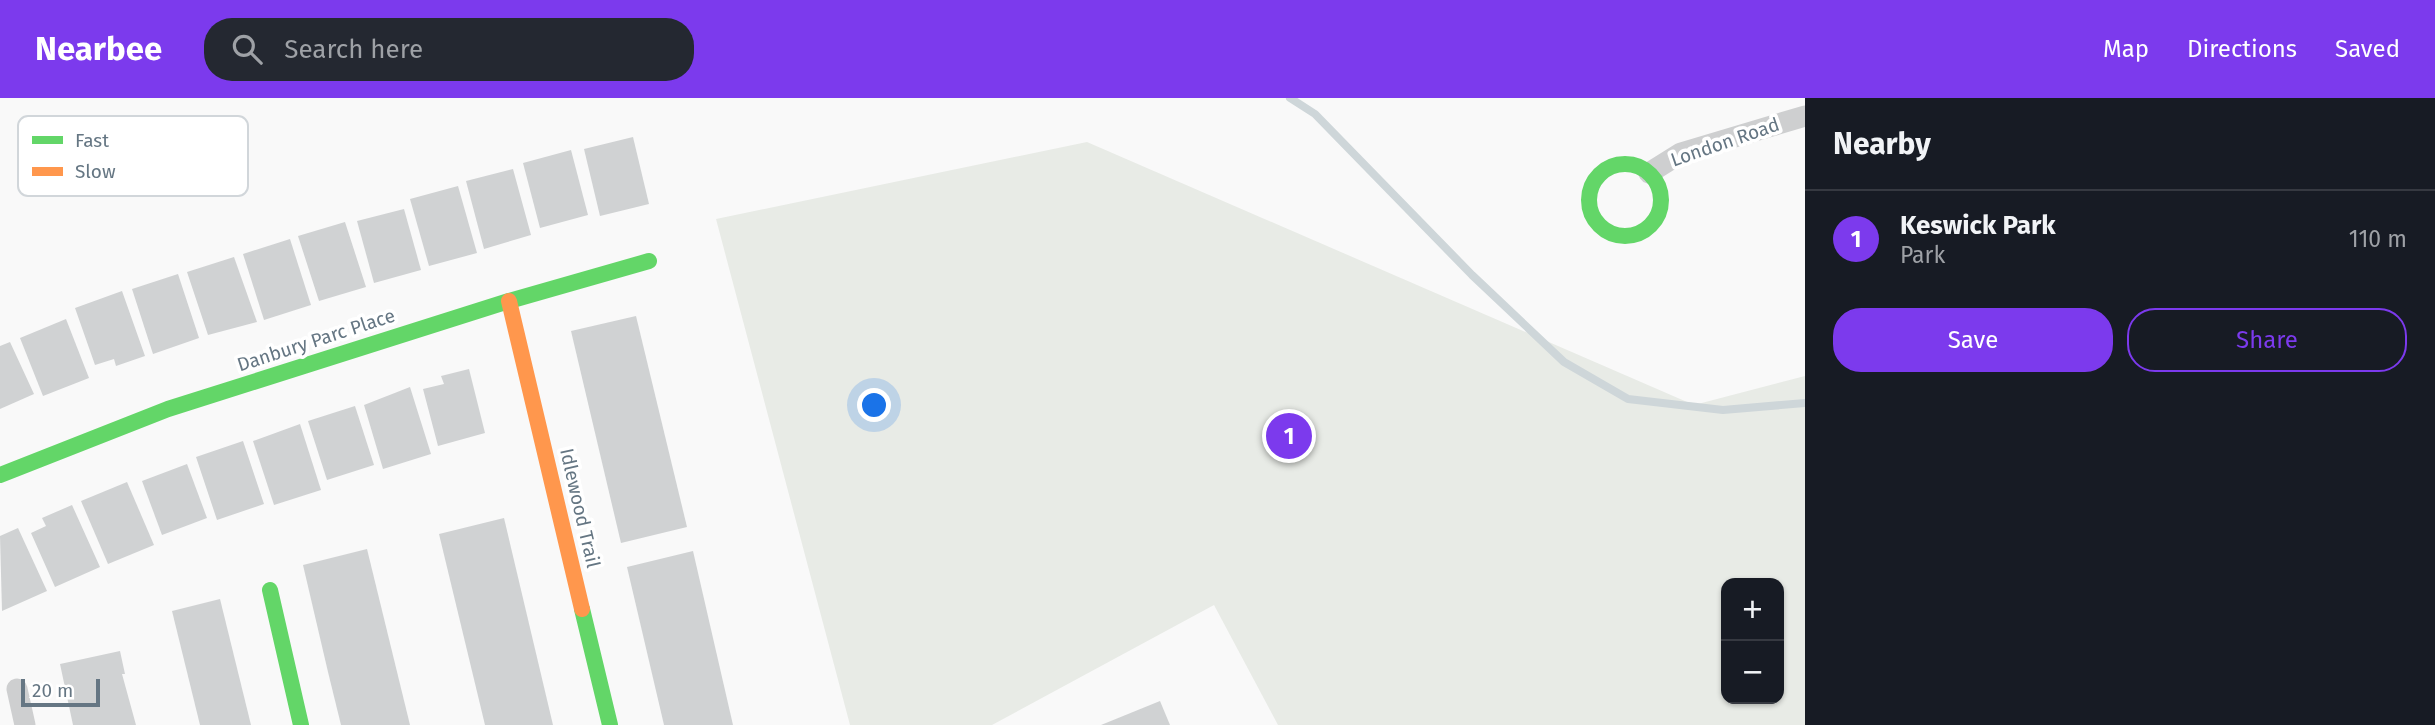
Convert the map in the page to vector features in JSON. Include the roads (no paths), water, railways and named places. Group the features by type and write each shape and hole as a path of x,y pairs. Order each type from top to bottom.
{"street":[{"name":"London Road","path":"1649,173 1681,153 1805,116"},
{"path":"1622,163 1635,165 1649,173 1656,181 1661,199 1655,219 1648,228 1624,236 1612,234 1597,223 1589,208 1588,196 1596,177 1610,166 1622,163"},
{"name":"Danbury Parc Place","path":"0,475 168,409 509,301 649,261"},
{"name":"Idlewood Trail","path":"509,301 610,725"},
{"path":"270,590 301,725"},
{"path":"17,690 25,725"}],"waterway":[{"path":"1290,98 1315,114 1472,275 1564,362 1628,399 1723,410 1805,403"}],"place":[{"name":"Keswick Park","path":"1289,436"}]}
